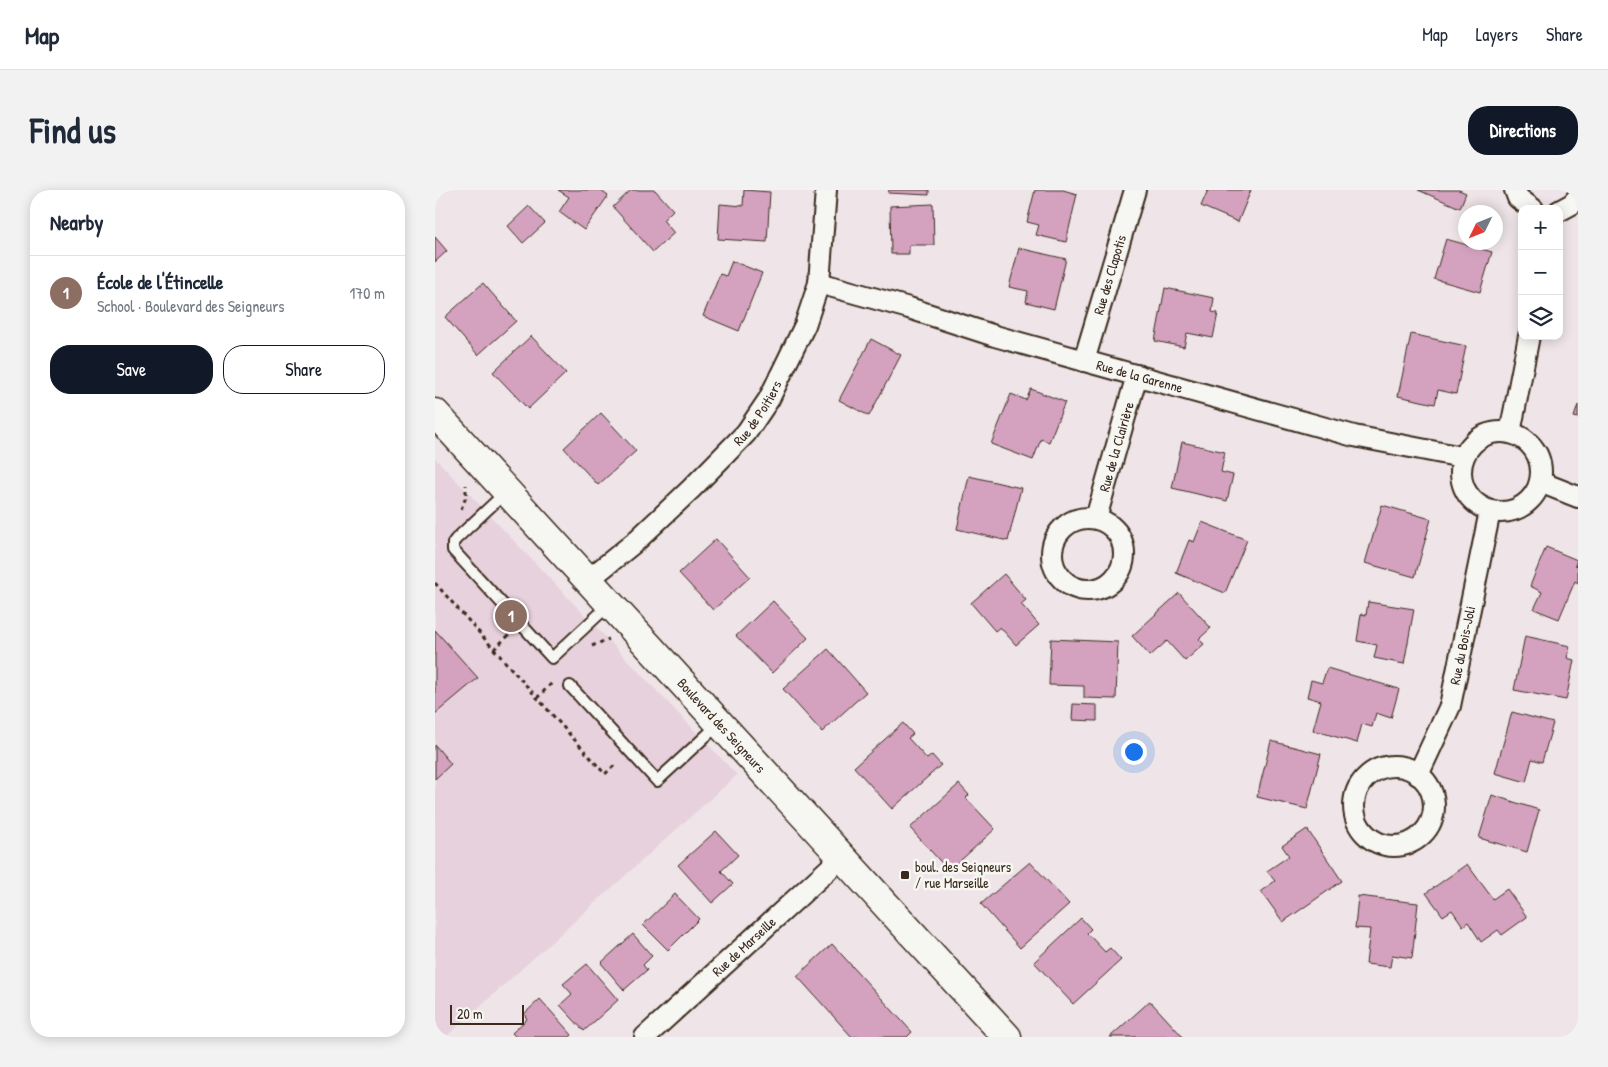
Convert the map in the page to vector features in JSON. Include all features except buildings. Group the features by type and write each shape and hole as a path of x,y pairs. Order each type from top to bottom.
{"street":[{"name":"Rue de Poitiers","path":"588,580 635,542 691,489 746,433 769,399 805,325 819,283 826,190"},
{"name":"Rue des Clapotis","path":"1084,361 1135,190"},
{"path":"1515,190 1518,198 1528,205"},
{"path":"1563,209 1572,204 1578,197"},
{"name":"Rue de la Garenne","path":"819,283 1084,361 1354,436 1463,457"},
{"path":"1510,433 1528,340"},
{"name":"Rue de la Clairière","path":"1096,518 1137,375"},
{"name":"Boulevard des Seigneurs","path":"435,414 1007,1037"},
{"path":"1510,433 1522,438 1532,446 1541,469 1540,482 1535,494 1526,504 1515,510 1503,513 1489,511 1477,506 1468,496 1462,484 1460,471 1463,457 1477,439 1487,434 1510,433"},
{"path":"1540,482 1578,497"},
{"name":"Rue du Bois-Joli","path":"1418,776 1450,706 1489,511"},
{"path":"1395,765 1407,767 1418,776 1429,784 1434,797 1435,811 1426,830 1411,843 1397,847 1383,845 1371,839 1361,830 1355,819 1353,806 1355,793 1361,782 1371,772 1382,767 1395,765"},
{"name":"Rue de Marseille","path":"645,1037 842,858"}],"lane":[{"path":"506,491 453,543 453,550 463,562 552,658 619,614"},
{"path":"570,686 657,781 719,724"}],"path":[{"path":"456,513 462,508 466,497 465,486 483,466"},
{"path":"435,583 605,774"},
{"path":"589,648 606,643 619,614"},
{"path":"537,698 555,681"}],"shaded area":[{"path":"435,458 737,775 446,1037 435,1037"}],"place":[{"name":"École de l'Étincelle","path":"511,616"},
{"name":"boul. des Seigneurs / rue Marseille","path":"905,875"}]}
